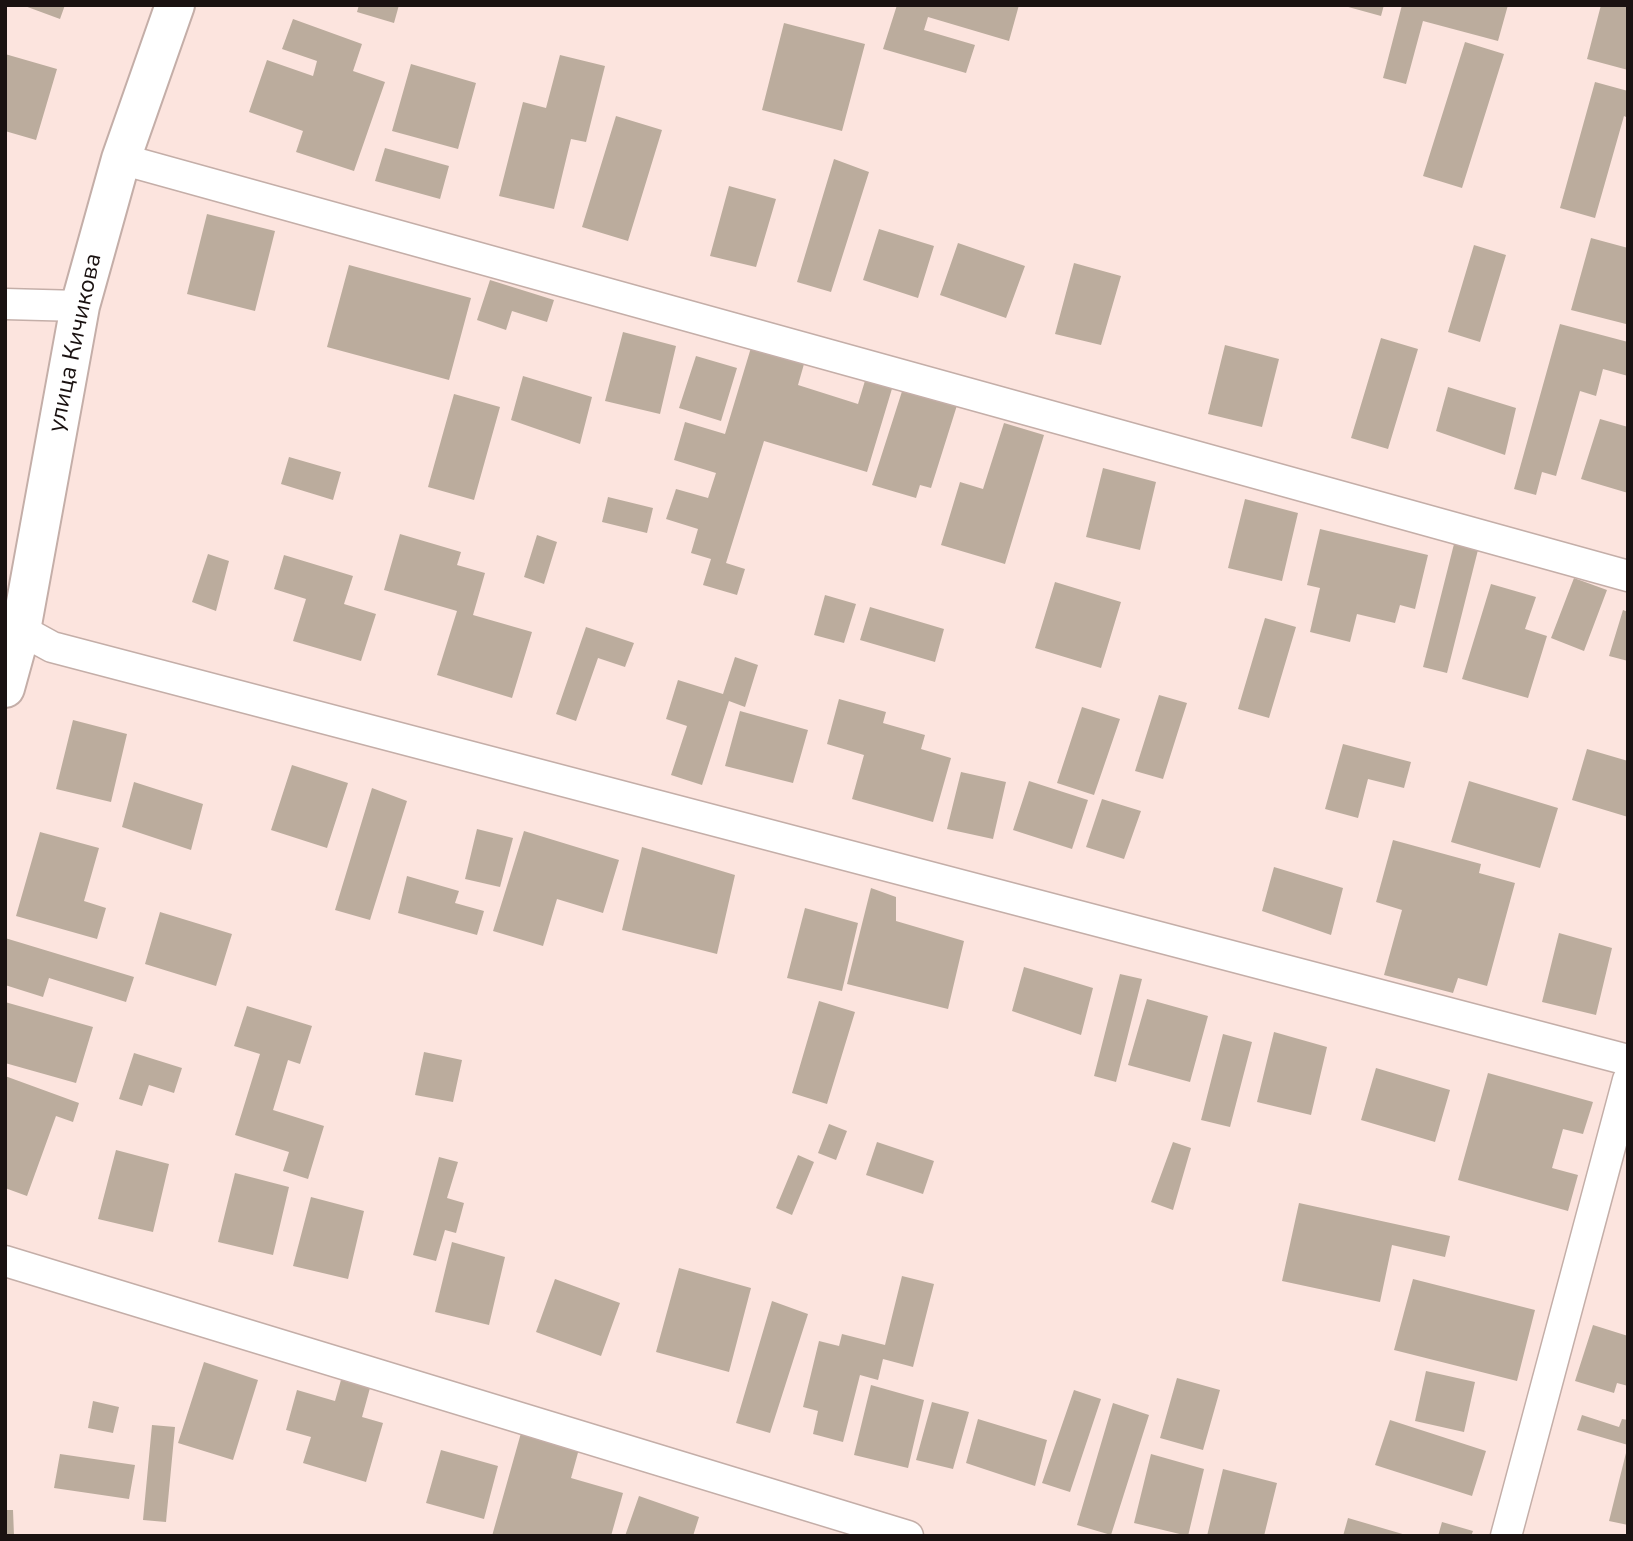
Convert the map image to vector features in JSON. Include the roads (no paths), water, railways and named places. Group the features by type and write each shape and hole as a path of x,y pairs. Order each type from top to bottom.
{"street":[{"name":"улица Кичикова","path":"5,688 21,630 80,306 121,159 175,5"},
{"path":"121,159 1628,576"},
{"path":"5,304 80,306"},
{"path":"21,630 65,651 1628,1060"},
{"path":"1506,1536 1628,1080"},
{"path":"5,1261 908,1536"}]}
